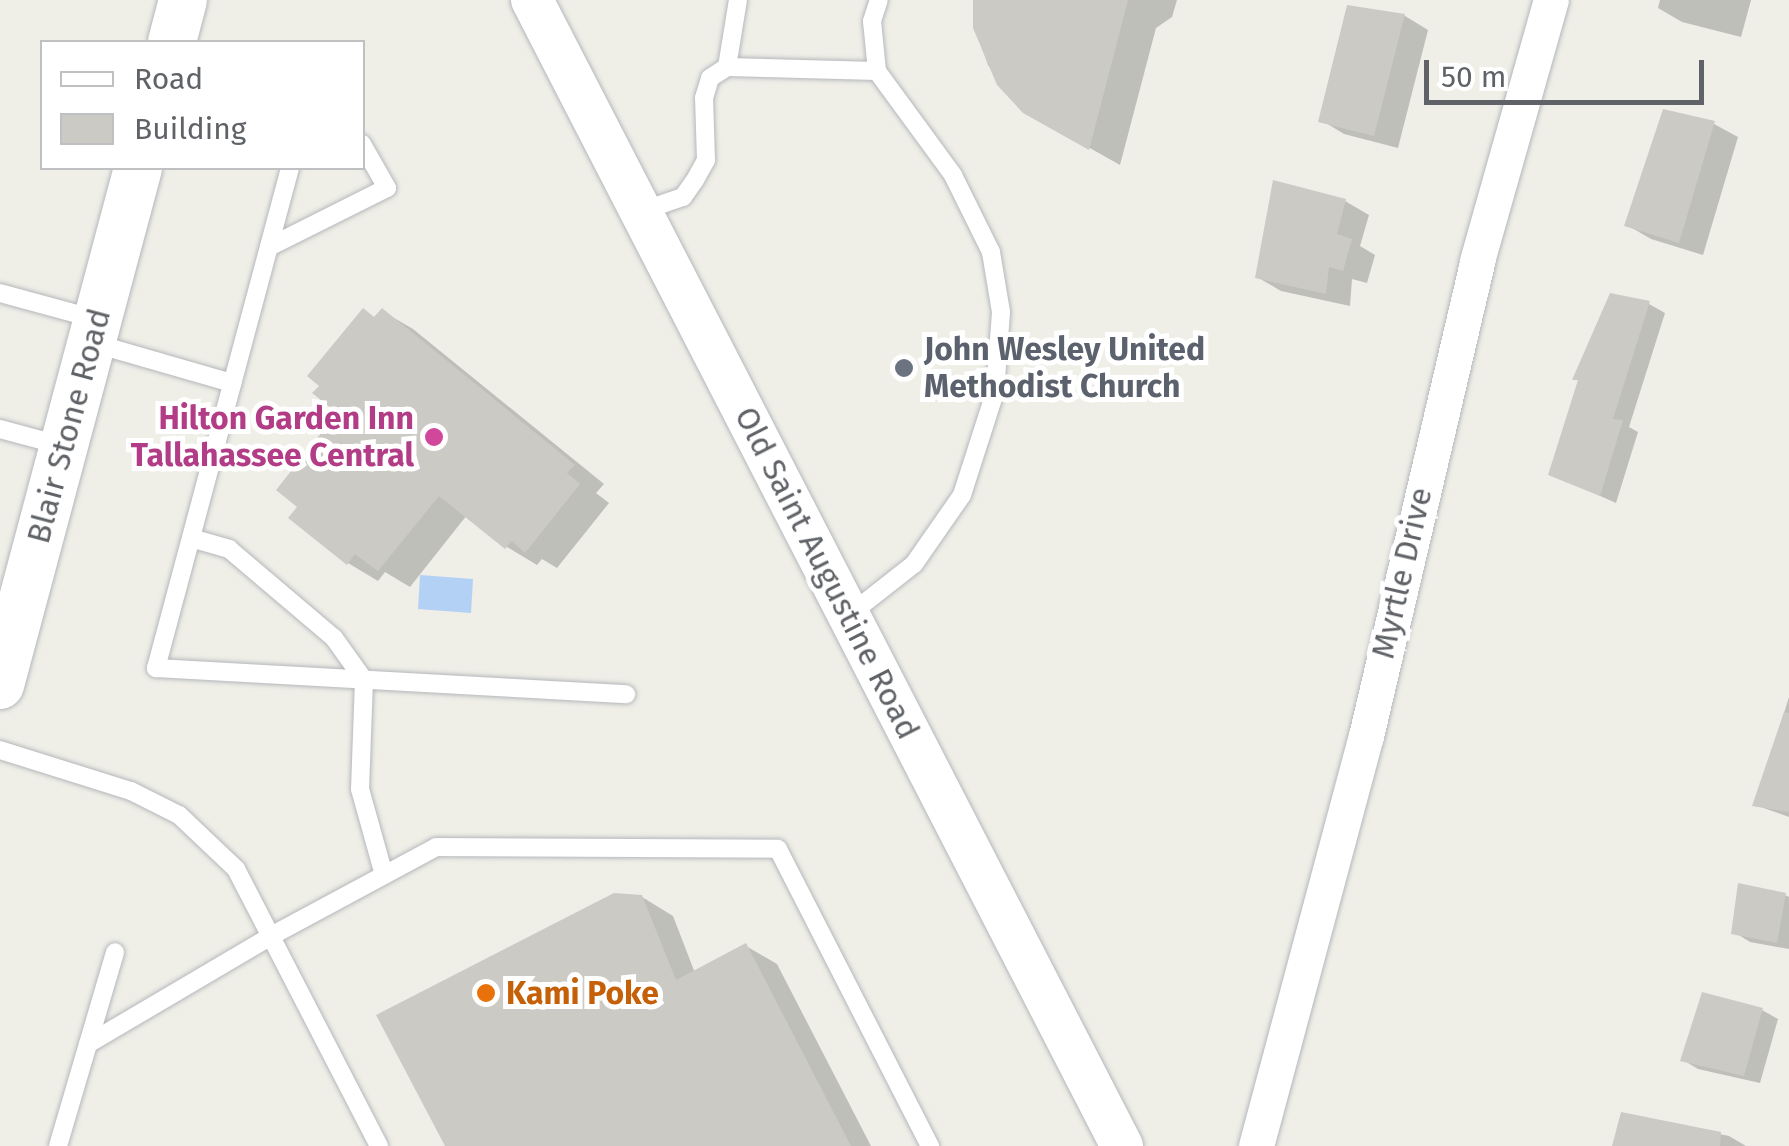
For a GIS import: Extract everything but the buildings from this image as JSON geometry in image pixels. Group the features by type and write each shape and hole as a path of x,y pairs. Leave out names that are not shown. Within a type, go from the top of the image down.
{"main road":[{"path":"173,40 183,0"},
{"name":"Blair Stone Road","path":"0,685 137,170"}],"street":[{"name":"Old Saint Augustine Road","path":"532,0 1122,1146"},
{"name":"Myrtle Drive","path":"1256,1146 1366,736 1477,261 1551,0"}],"lane":[{"path":"727,68 738,0"},
{"path":"849,615 914,564 962,495 995,392 1001,312 990,252 953,176 876,71 872,22 879,0"},
{"path":"641,211 682,197 706,160 704,98 710,78 727,68 876,71"},
{"path":"269,247 387,188 365,149"},
{"path":"289,170 156,668 626,694"},
{"path":"0,294 232,383"},
{"path":"0,430 64,446"},
{"path":"191,538 228,549 334,638 364,680 360,789 384,875"},
{"path":"0,750 131,791 179,815 236,869 380,1146"},
{"path":"88,1044 271,936 436,847 778,848 930,1146"},
{"path":"58,1146 115,952"}],"water":[{"path":"420,575 473,579 471,613 418,609"}],"place":[{"name":"John Wesley United Methodist Church","path":"904,368"},
{"name":"Hilton Garden Inn Tallahassee Central","path":"434,437"},
{"name":"Kami Poke","path":"486,993"}]}
